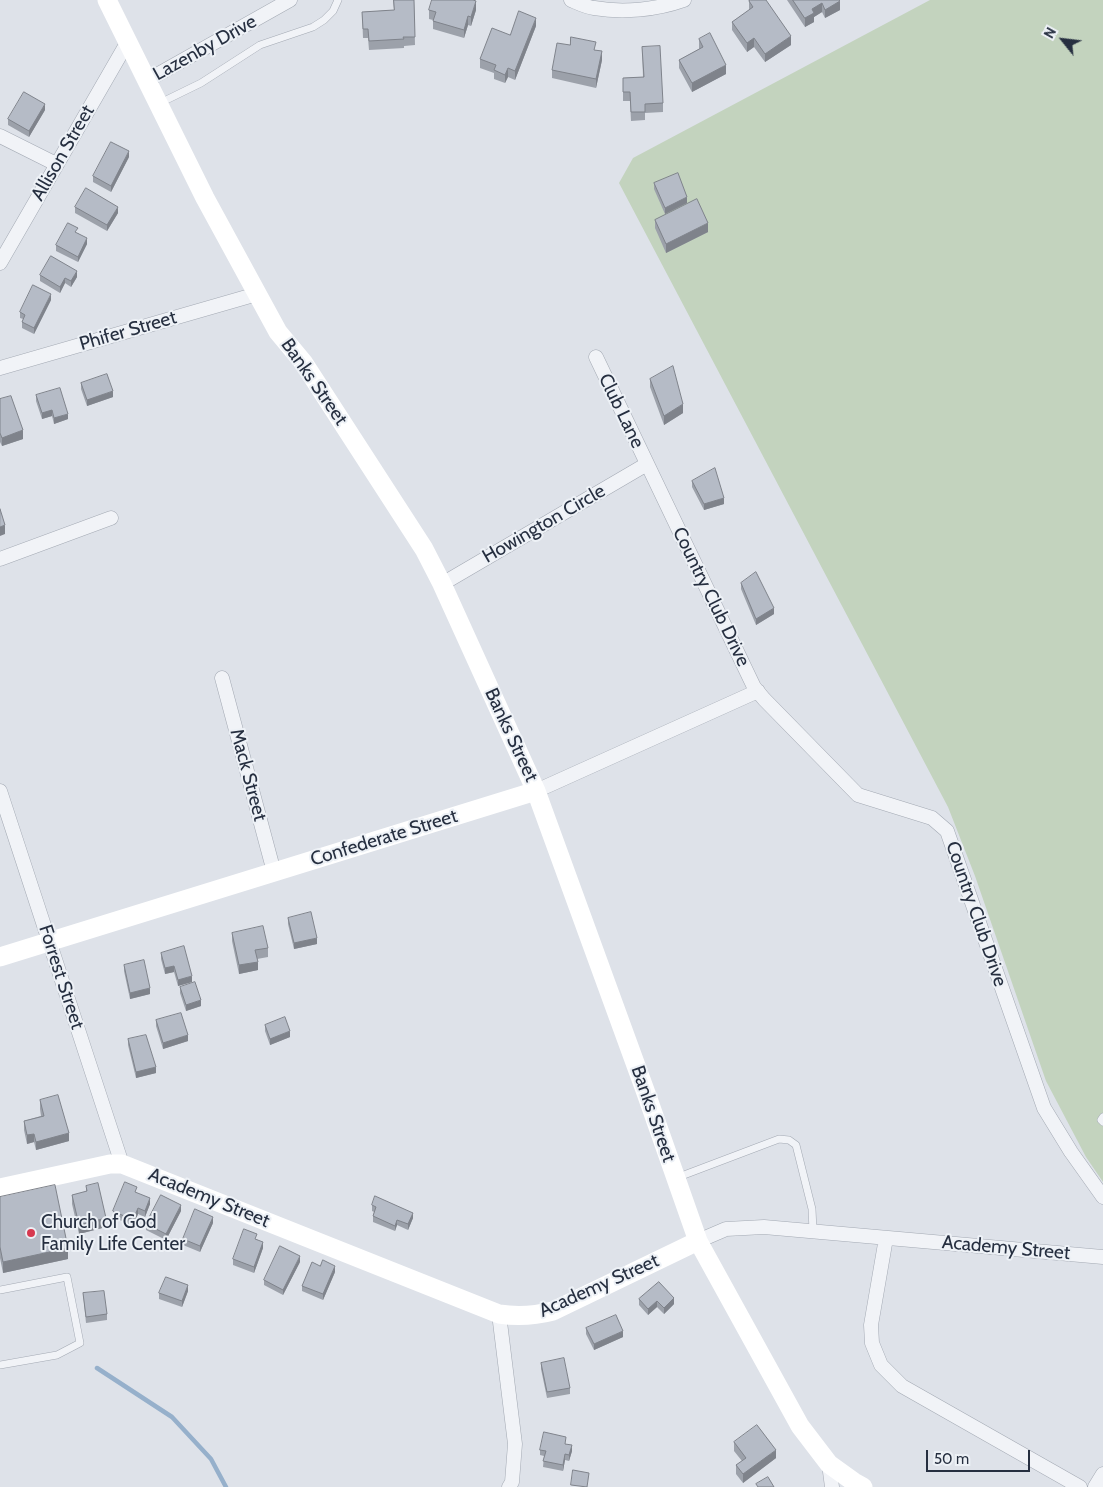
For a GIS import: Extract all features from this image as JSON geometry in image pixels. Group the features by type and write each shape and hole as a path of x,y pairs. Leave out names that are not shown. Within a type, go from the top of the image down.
{"street":[{"name":"Banks Street","path":"107,0 205,198 278,332 303,362 424,549 442,584 536,791 698,1241 800,1426 829,1464 863,1487"},
{"name":"Lazenby Drive","path":"146,81 290,0"},
{"path":"571,0 593,8 633,10 668,5 684,0"},
{"name":"Allison Street","path":"0,263 127,43"},
{"path":"0,136 56,164"},
{"name":"Phifer Street","path":"0,368 257,294"},
{"name":"Club Lane","path":"596,357 647,464"},
{"name":"Howington Circle","path":"442,584 647,464"},
{"name":"Country Club Drive","path":"647,464 758,691 858,795 932,818 947,831 1044,1108 1071,1152 1103,1196"},
{"path":"0,559 111,518"},
{"name":"Mack Street","path":"222,678 274,872"},
{"name":"Confederate Street","path":"0,957 536,791 758,691"},
{"name":"Forrest Street","path":"0,791 122,1164"},
{"name":"Academy Street","path":"0,1188 110,1164 122,1164 499,1314 517,1317 553,1311 726,1229 764,1227 1103,1257"},
{"path":"886,1238 871,1325 872,1343 881,1365 902,1386 1080,1487"},
{"path":"499,1314 515,1444 512,1482 509,1487"},
{"path":"829,1464 832,1487"},
{"path":"1095,1487 1103,1474"}],"lane":[{"path":"158,104 201,83 260,46 313,27 333,11 338,0"},
{"path":"1103,1117 1103,1122"},
{"path":"676,1178 779,1139 789,1140 796,1145 812,1209 813,1231"},
{"path":"0,1290 67,1277 80,1343 57,1355 0,1365"}],"green space":[{"path":"930,0 1103,0 1103,1182 1086,1157 1046,1081 975,876 948,807 619,183 633,158"}],"building":[{"path":"394,0 414,0 415,37 369,41 368,29 363,29 362,12 394,10"},
{"path":"432,0 476,1 471,17 468,16 464,30 433,21 436,12 429,10"},
{"path":"766,0 791,36 765,54 754,38 747,43 732,22 753,7 749,1"},
{"path":"793,0 840,1 825,10 822,3 812,9 814,13 805,18"},
{"path":"519,11 536,18 515,71 508,68 505,75 494,70 496,65 480,59 492,28 510,35"},
{"path":"710,33 726,65 692,83 679,60 703,47 699,39"},
{"path":"571,37 596,42 594,50 602,51 596,79 552,70 557,43 570,45"},
{"path":"660,46 663,103 645,104 645,112 631,112 630,92 623,92 623,78 644,77 642,47"},
{"path":"24,92 45,104 29,131 8,119"},
{"path":"111,142 129,151 111,186 93,176"},
{"path":"678,173 687,197 665,208 654,183"},
{"path":"86,188 118,207 107,225 75,207"},
{"path":"697,199 708,223 666,244 655,220"},
{"path":"68,223 78,228 75,232 87,238 78,257 56,245"},
{"path":"51,256 77,271 71,281 65,278 60,287 40,275"},
{"path":"33,285 51,294 34,328 22,322 25,315 20,312"},
{"path":"673,366 683,404 664,416 650,379"},
{"path":"107,374 113,391 87,400 81,383"},
{"path":"60,388 68,414 54,418 52,410 42,413 36,395"},
{"path":"11,396 23,430 2,438 0,433 0,399"},
{"path":"715,468 724,498 704,504 692,481"},
{"path":"0,509 5,525 0,527"},
{"path":"756,572 774,608 756,619 741,583"},
{"path":"311,912 317,938 294,943 288,918"},
{"path":"263,926 268,948 255,950 258,962 239,965 232,933"},
{"path":"184,946 192,976 178,980 174,966 165,968 161,953"},
{"path":"144,960 150,988 130,993 124,965"},
{"path":"195,982 201,1000 186,1005 180,987"},
{"path":"181,1013 188,1035 163,1043 156,1020"},
{"path":"285,1017 290,1031 270,1039 265,1025"},
{"path":"146,1035 156,1067 136,1072 128,1039"},
{"path":"58,1095 69,1133 36,1142 34,1134 27,1135 24,1121 44,1116 40,1100"},
{"path":"125,1182 137,1187 135,1192 150,1198 145,1211 138,1208 133,1220 113,1211"},
{"path":"98,1183 106,1218 79,1225 72,1195 87,1191 86,1186"},
{"name":"Church of God Family Life Center","path":"55,1185 68,1248 3,1262 0,1247 0,1197"},
{"path":"161,1195 181,1205 166,1234 146,1224"},
{"path":"375,1196 413,1213 408,1224 397,1220 395,1226 373,1216 376,1207 372,1205"},
{"path":"195,1209 213,1217 200,1246 183,1239"},
{"path":"244,1229 257,1234 255,1239 263,1242 254,1267 233,1259"},
{"path":"280,1246 300,1256 283,1290 264,1280"},
{"path":"323,1260 335,1266 323,1294 302,1286 312,1262 320,1266"},
{"path":"166,1277 188,1285 182,1301 159,1293"},
{"path":"659,1282 674,1298 664,1308 657,1301 648,1309 639,1299"},
{"path":"104,1291 107,1314 86,1317 83,1293"},
{"path":"616,1315 623,1331 594,1344 586,1328"},
{"path":"564,1358 570,1388 547,1392 541,1363"},
{"path":"757,1425 776,1450 743,1474 736,1465 746,1458 734,1442"},
{"path":"544,1432 566,1437 565,1444 572,1445 569,1455 565,1454 563,1465 543,1461 546,1451 540,1450"},
{"path":"573,1470 589,1473 587,1487 571,1485"},
{"path":"768,1477 774,1487 758,1487 756,1484"}],"waterway":[{"path":"97,1368 172,1417 211,1459 226,1487"}],"place":[{"name":"Church of God Family Life Center","path":"31,1233"}]}
